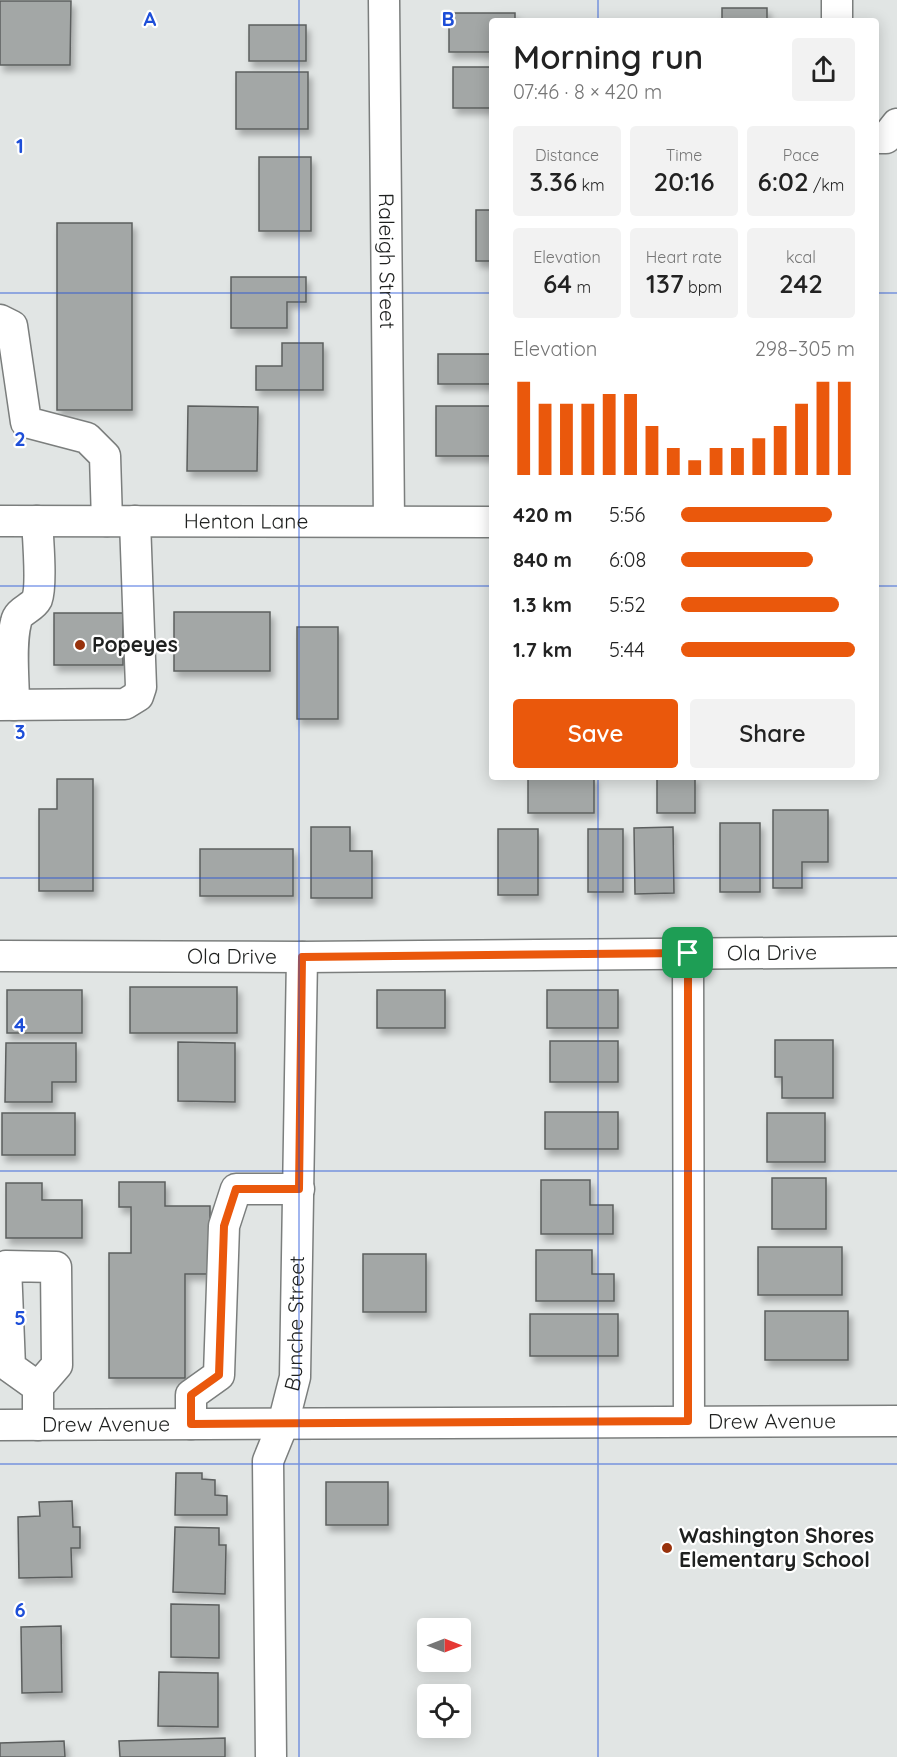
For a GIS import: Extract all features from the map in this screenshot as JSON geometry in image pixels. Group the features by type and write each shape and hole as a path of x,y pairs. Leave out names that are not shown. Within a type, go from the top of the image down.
{"street":[{"name":"Raleigh Street","path":"384,0 389,521"},
{"path":"837,0 837,18"},
{"path":"879,138 886,138 897,124"},
{"path":"0,320 12,326 26,422 87,438 105,456 121,521 141,687 138,696 125,704 7,705 15,623 17,617 37,599 39,586 37,521"},
{"name":"Henton Lane","path":"0,521 489,522"},
{"name":"Ola Drive","path":"0,956 302,957 897,952"},
{"path":"688,953 688,1421"},
{"name":"Bunche Street","path":"271,1757 268,1461 296,1377 302,957"},
{"path":"191,1424 191,1395 219,1375 224,1226 236,1189 299,1189"},
{"path":"38,1387 38,1425"},
{"name":"Drew Avenue","path":"0,1425 897,1421"}],"building":[{"path":"0,1 71,1 70,65 0,65"},
{"path":"722,8 767,8 767,18 722,18"},
{"path":"449,13 515,13 515,18 489,18 489,52 449,52"},
{"path":"249,25 306,25 306,61 249,61"},
{"path":"453,67 489,67 489,108 453,108"},
{"path":"236,72 308,72 308,129 236,129"},
{"path":"259,157 311,157 311,231 259,231"},
{"path":"476,210 489,210 489,261 476,261"},
{"path":"57,223 132,223 132,410 57,410"},
{"path":"231,277 306,277 306,302 287,302 287,328 231,328"},
{"path":"282,343 323,343 323,390 256,390 256,366 282,366"},
{"path":"438,354 489,354 489,384 438,384"},
{"path":"188,406 258,407 257,471 187,471"},
{"path":"436,406 489,406 489,456 436,456"},
{"path":"174,612 270,612 270,671 174,671"},
{"path":"54,613 123,613 123,665 54,665"},
{"path":"297,627 338,627 338,719 297,719"},
{"path":"57,779 93,779 93,891 39,891 39,809 57,809"},
{"path":"528,780 594,780 594,813 528,813"},
{"path":"657,780 695,780 695,813 657,813"},
{"path":"773,810 828,810 828,862 802,862 802,888 773,888"},
{"path":"720,823 760,823 760,892 720,892"},
{"path":"311,827 350,827 350,851 372,851 372,898 311,898"},
{"path":"673,827 674,893 635,894 634,828"},
{"path":"498,829 538,829 538,895 498,895"},
{"path":"588,829 623,829 623,892 588,892"},
{"path":"200,849 293,849 293,896 200,896"},
{"path":"130,987 237,987 237,1033 130,1033"},
{"path":"7,990 82,990 82,1033 7,1033"},
{"path":"377,990 445,990 445,1028 377,1028"},
{"path":"547,990 618,990 618,1028 547,1028"},
{"path":"775,1040 833,1040 833,1098 782,1098 782,1077 775,1077"},
{"path":"550,1041 618,1041 618,1082 550,1082"},
{"path":"178,1042 235,1043 235,1102 178,1101"},
{"path":"6,1043 76,1043 76,1082 52,1082 52,1102 5,1102"},
{"path":"545,1112 618,1112 618,1149 545,1149"},
{"path":"2,1113 75,1113 75,1155 2,1155"},
{"path":"767,1113 825,1113 825,1162 767,1162"},
{"path":"772,1178 826,1178 826,1229 772,1229"},
{"path":"541,1180 590,1180 590,1205 613,1205 613,1234 541,1234"},
{"path":"119,1182 165,1182 165,1206 210,1206 210,1274 185,1274 185,1378 109,1378 109,1253 131,1253 131,1207 119,1207"},
{"path":"6,1183 42,1183 42,1200 82,1200 82,1238 6,1238"},
{"path":"758,1247 842,1247 842,1295 758,1295"},
{"path":"536,1250 592,1250 592,1274 614,1274 614,1301 536,1301"},
{"path":"363,1254 426,1254 426,1312 363,1312"},
{"path":"765,1311 848,1311 848,1360 765,1360"},
{"path":"530,1314 618,1314 618,1356 530,1356"},
{"path":"176,1473 202,1473 202,1479 215,1480 215,1495 227,1496 227,1515 175,1515"},
{"path":"326,1482 388,1482 388,1525 326,1525"},
{"path":"72,1501 73,1527 80,1527 80,1548 71,1548 72,1577 19,1578 18,1517 40,1516 39,1502"},
{"path":"175,1527 219,1528 219,1545 226,1545 225,1594 173,1592"},
{"path":"171,1604 219,1605 219,1658 171,1657"},
{"path":"61,1626 62,1692 22,1693 21,1627"},
{"path":"159,1672 218,1673 218,1727 158,1726"},
{"path":"225,1738 225,1757 120,1757 119,1741"},
{"path":"64,1741 65,1757 0,1757 0,1743"}],"place":[{"name":"Popeyes","path":"80,645"},
{"name":"Washington Shores Elementary School","path":"667,1548"}],"route":[{"path":"688,953 688,1421 191,1424 191,1395 219,1375 224,1226 236,1189 299,1189 302,957 688,953"}]}
